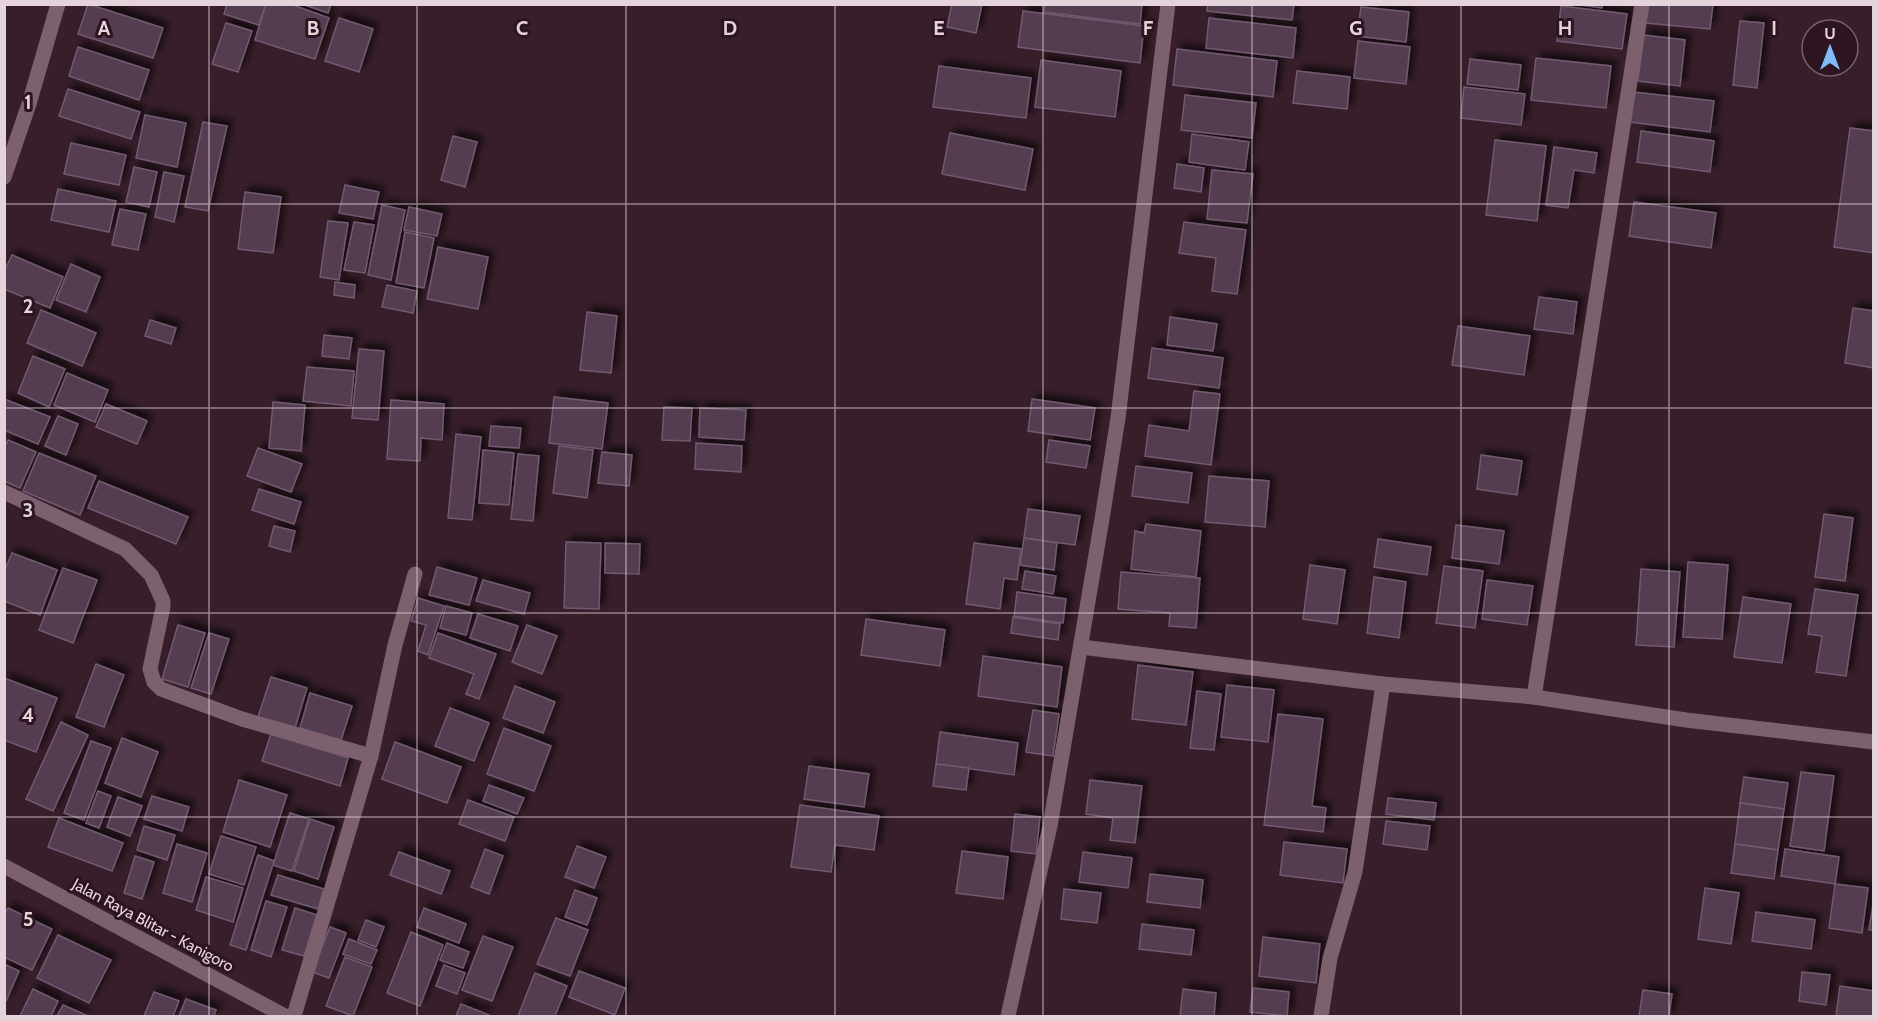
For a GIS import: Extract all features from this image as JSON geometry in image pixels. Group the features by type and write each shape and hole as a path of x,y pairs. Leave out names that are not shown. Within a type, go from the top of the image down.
{"street":[{"path":"4,177 29,104 58,4"},
{"path":"1008,1017 1050,826 1118,418 1168,4"},
{"path":"1534,697 1642,4"},
{"path":"4,492 125,549 151,575 163,601 150,669 154,682 161,689 242,719 371,756"},
{"path":"294,1017 371,756 395,645 415,574"},
{"path":"1081,647 1383,684 1534,697 1686,720 1874,742"},
{"path":"1321,1017 1330,957 1356,872 1383,684"},
{"name":"Jalan Raya Blitar - Kanigoro","path":"4,866 285,1017"}],"building":[{"path":"88,4 163,28 153,58 78,34"},
{"path":"227,4 266,4 259,25 224,14"},
{"path":"266,4 290,4 329,18 315,59 255,40"},
{"path":"302,4 331,4 328,13"},
{"path":"952,4 982,4 976,33 947,27"},
{"path":"1045,4 1142,4 1140,24 1044,12"},
{"path":"1208,4 1294,4 1292,20 1207,11"},
{"path":"1574,4 1602,4 1602,8"},
{"path":"1648,4 1713,4 1710,29 1646,23"},
{"path":"1561,6 1627,14 1622,49 1557,41"},
{"path":"1361,7 1409,12 1406,42 1357,36"},
{"path":"1023,11 1144,26 1140,63 1018,47"},
{"path":"339,18 373,29 359,72 325,61"},
{"path":"1209,18 1296,28 1293,58 1206,48"},
{"path":"1740,21 1764,23 1757,88 1733,85"},
{"path":"226,23 252,31 238,72 212,64"},
{"path":"1644,35 1685,40 1680,86 1638,81"},
{"path":"1358,41 1410,47 1406,84 1354,78"},
{"path":"78,47 149,70 139,100 69,76"},
{"path":"1177,49 1277,61 1273,97 1173,85"},
{"path":"1536,58 1611,66 1606,108 1531,100"},
{"path":"1470,59 1521,65 1518,90 1467,84"},
{"path":"1041,60 1121,71 1115,117 1035,107"},
{"path":"939,66 1031,78 1026,118 933,107"},
{"path":"1297,71 1350,77 1347,109 1293,103"},
{"path":"1464,87 1525,94 1521,125 1461,118"},
{"path":"68,89 140,112 131,139 59,116"},
{"path":"1633,92 1714,101 1710,132 1630,122"},
{"path":"1185,95 1256,103 1252,138 1181,130"},
{"path":"145,115 186,123 177,167 136,158"},
{"path":"203,122 227,126 208,211 185,207"},
{"path":"1850,128 1874,131 1874,253 1834,247"},
{"path":"1641,131 1714,141 1710,172 1637,162"},
{"path":"950,133 1033,149 1025,190 942,174"},
{"path":"1192,134 1249,142 1245,170 1189,162"},
{"path":"453,136 477,142 465,187 441,180"},
{"path":"1495,140 1546,146 1537,221 1486,215"},
{"path":"71,143 126,155 119,185 64,174"},
{"path":"1554,147 1597,153 1594,173 1574,170 1568,208 1546,205"},
{"path":"1177,164 1204,168 1201,192 1174,188"},
{"path":"134,167 157,172 149,207 126,202"},
{"path":"1212,170 1253,174 1247,223 1207,219"},
{"path":"164,172 184,176 174,222 155,217"},
{"path":"345,185 379,192 373,219 339,213"},
{"path":"58,189 116,201 109,232 51,220"},
{"path":"245,192 281,197 273,253 238,249"},
{"path":"1634,202 1716,213 1711,248 1629,236"},
{"path":"382,205 405,210 391,280 368,275"},
{"path":"409,207 442,214 437,236 404,230"},
{"path":"120,209 146,214 138,250 112,245"},
{"path":"328,221 348,223 339,280 320,277"},
{"path":"354,222 374,225 365,273 344,270"},
{"path":"1184,222 1246,230 1237,294 1212,291 1216,258 1179,253"},
{"path":"405,232 434,238 424,288 396,283"},
{"path":"438,247 488,257 478,309 427,299"},
{"path":"12,255 63,277 50,308 4,289 4,272"},
{"path":"71,264 100,277 86,312 56,300"},
{"path":"335,282 355,285 354,298 334,295"},
{"path":"387,285 417,291 413,313 382,307"},
{"path":"1539,297 1577,302 1573,334 1534,329"},
{"path":"1853,308 1874,311 1874,368 1845,363"},
{"path":"41,310 96,333 82,366 27,343"},
{"path":"587,312 617,316 611,373 580,370"},
{"path":"1170,317 1217,324 1213,351 1167,345"},
{"path":"150,320 176,328 171,344 145,336"},
{"path":"1458,326 1530,336 1524,375 1452,365"},
{"path":"324,335 352,338 349,359 322,356"},
{"path":"1152,348 1223,358 1219,388 1148,378"},
{"path":"359,349 384,351 378,420 352,418"},
{"path":"33,356 65,369 49,407 18,393"},
{"path":"307,367 354,371 351,406 303,401"},
{"path":"67,373 108,390 95,422 54,405"},
{"path":"1194,391 1220,394 1211,465 1145,456 1149,425 1189,431"},
{"path":"554,397 608,403 602,449 549,443"},
{"path":"4,399 50,417 38,444 4,430"},
{"path":"1032,399 1095,408 1090,440 1028,431"},
{"path":"391,400 444,404 442,440 421,438 420,461 387,459"},
{"path":"273,402 305,405 301,451 269,448"},
{"path":"106,404 147,421 137,444 96,427"},
{"path":"664,407 692,408 690,441 662,440"},
{"path":"700,408 746,410 744,440 699,437"},
{"path":"58,416 78,424 66,455 45,446"},
{"path":"491,426 521,428 519,448 489,446"},
{"path":"456,434 481,437 472,520 448,518"},
{"path":"8,440 36,452 20,488 4,481 4,449"},
{"path":"1049,440 1090,446 1086,468 1046,462"},
{"path":"696,443 742,446 741,472 695,469"},
{"path":"559,446 593,450 587,498 553,493"},
{"path":"258,448 302,464 291,492 247,476"},
{"path":"483,450 514,453 509,505 479,503"},
{"path":"602,452 632,455 629,486 598,483"},
{"path":"39,453 96,476 80,515 23,491"},
{"path":"518,454 539,456 533,521 511,519"},
{"path":"1481,455 1522,461 1517,495 1477,489"},
{"path":"1136,466 1192,473 1188,503 1132,496"},
{"path":"1209,476 1269,481 1265,527 1205,522"},
{"path":"99,481 188,517 176,544 88,508"},
{"path":"259,489 301,502 294,524 252,510"},
{"path":"1028,509 1080,516 1075,545 1024,538"},
{"path":"1824,514 1853,518 1845,581 1815,577"},
{"path":"1146,524 1201,531 1196,577 1131,569 1135,531 1144,533"},
{"path":"1456,525 1504,531 1499,564 1452,558"},
{"path":"274,526 295,531 290,552 269,546"},
{"path":"1024,538 1057,543 1054,570 1020,565"},
{"path":"1378,539 1431,547 1427,575 1374,567"},
{"path":"566,542 601,543 599,609 564,608"},
{"path":"605,543 640,544 639,574 605,573"},
{"path":"974,543 1021,549 1017,580 1004,578 1000,609 966,604"},
{"path":"12,553 57,570 40,615 4,601 4,572"},
{"path":"1688,562 1728,565 1722,639 1683,637"},
{"path":"1310,565 1345,570 1337,624 1303,619"},
{"path":"1444,566 1483,571 1475,628 1436,623"},
{"path":"437,567 477,578 469,605 429,595"},
{"path":"63,568 97,580 73,643 39,630"},
{"path":"1641,569 1680,572 1674,647 1636,645"},
{"path":"1025,571 1056,576 1053,594 1022,589"},
{"path":"1121,572 1200,578 1196,628 1169,626 1170,613 1118,609"},
{"path":"1374,577 1406,582 1399,638 1367,633"},
{"path":"483,580 530,593 524,614 476,601"},
{"path":"1487,580 1533,586 1527,625 1482,619"},
{"path":"1815,589 1858,595 1846,676 1816,672 1822,636 1808,634"},
{"path":"1017,592 1066,599 1063,623 1014,616"},
{"path":"1743,597 1791,604 1782,663 1734,657"},
{"path":"418,598 444,606 428,655 418,651 426,625 411,621"},
{"path":"446,606 472,613 466,635 440,628"},
{"path":"478,614 518,626 510,651 470,638"},
{"path":"1013,617 1060,624 1058,640 1011,633"},
{"path":"866,619 945,630 940,666 861,655"},
{"path":"178,625 205,633 188,687 162,679"},
{"path":"527,625 557,636 542,674 512,662"},
{"path":"209,633 229,639 211,694 191,688"},
{"path":"438,633 496,654 479,699 466,694 474,674 429,658"},
{"path":"983,656 1062,667 1057,707 978,696"},
{"path":"96,664 124,675 104,727 76,717"},
{"path":"1138,665 1193,672 1186,725 1132,719"},
{"path":"271,677 307,688 295,728 258,717"},
{"path":"4,678 57,698 36,752 4,740"},
{"path":"1227,685 1274,690 1268,742 1221,737"},
{"path":"515,686 555,702 543,733 503,718"},
{"path":"1197,691 1221,694 1214,750 1190,748"},
{"path":"310,693 352,706 341,740 300,728"},
{"path":"450,708 489,723 474,761 435,746"},
{"path":"1033,710 1059,714 1053,756 1026,752"},
{"path":"1278,714 1323,719 1312,806 1326,808 1323,832 1264,825"},
{"path":"61,722 88,735 53,811 26,799"},
{"path":"504,728 551,746 534,791 487,774"},
{"path":"940,732 1018,743 1014,775 936,764"},
{"path":"271,734 348,758 340,786 262,761"},
{"path":"122,738 158,752 141,797 105,783"},
{"path":"91,741 111,748 84,820 64,813"},
{"path":"395,742 461,767 447,803 382,779"},
{"path":"936,764 969,768 966,790 933,786"},
{"path":"809,766 869,774 864,807 804,799"},
{"path":"1801,772 1834,776 1824,851 1790,846"},
{"path":"1744,777 1788,783 1784,809 1740,803"},
{"path":"239,780 287,795 270,847 223,832"},
{"path":"1090,780 1142,786 1135,843 1110,840 1113,818 1086,814"},
{"path":"489,785 524,798 517,814 483,801"},
{"path":"98,791 111,796 99,828 86,823"},
{"path":"152,796 189,807 182,831 144,819"},
{"path":"118,797 142,806 130,836 107,827"},
{"path":"1388,798 1436,803 1434,820 1386,814"},
{"path":"468,800 514,817 505,841 459,824"},
{"path":"1740,803 1784,809 1778,850 1735,844"},
{"path":"800,805 879,816 874,850 835,845 831,872 791,867"},
{"path":"290,813 309,819 292,871 273,865"},
{"path":"1015,814 1040,817 1036,854 1011,851"},
{"path":"59,818 123,843 112,871 48,847"},
{"path":"310,819 334,827 318,879 294,871"},
{"path":"1386,821 1430,826 1427,850 1383,844"},
{"path":"144,826 175,835 167,860 137,850"},
{"path":"221,836 256,847 244,885 209,874"},
{"path":"1284,842 1347,849 1343,883 1280,875"},
{"path":"177,844 207,853 192,902 163,893"},
{"path":"1735,844 1778,850 1774,879 1731,873"},
{"path":"577,846 606,857 594,888 565,877"},
{"path":"485,849 503,856 489,894 471,887"},
{"path":"1785,849 1839,857 1835,884 1781,876"},
{"path":"962,851 1008,857 1003,899 956,893"},
{"path":"399,852 450,871 441,894 390,875"},
{"path":"1083,852 1132,858 1128,888 1079,882"},
{"path":"258,855 274,861 246,950 230,945"},
{"path":"135,856 154,862 142,899 124,893"},
{"path":"1150,874 1203,880 1200,908 1147,902"},
{"path":"278,875 324,889 318,909 271,895"},
{"path":"206,877 243,888 233,922 196,910"},
{"path":"1835,884 1868,888 1862,933 1829,928"},
{"path":"1705,888 1739,893 1731,944 1698,939"},
{"path":"1064,889 1101,893 1097,923 1061,919"},
{"path":"575,890 597,898 587,925 565,917"},
{"path":"1874,899 1874,930 1869,930"},
{"path":"266,901 287,907 271,957 251,950"},
{"path":"8,908 52,929 32,970 4,957 4,915"},
{"path":"295,908 317,915 304,956 282,950"},
{"path":"424,908 466,924 459,943 417,927"},
{"path":"1756,912 1815,920 1811,949 1752,941"},
{"path":"556,918 588,930 570,976 537,964"},
{"path":"366,920 384,927 376,947 358,940"},
{"path":"1142,924 1194,930 1191,955 1139,949"},
{"path":"330,927 346,933 329,978 312,972"},
{"path":"411,932 443,945 420,1006 387,993"},
{"path":"58,935 111,960 89,1003 37,978"},
{"path":"483,936 513,947 492,1001 462,990"},
{"path":"1263,937 1320,944 1316,983 1259,976"},
{"path":"349,939 377,950 371,964 343,954"},
{"path":"447,943 469,952 463,968 440,960"},
{"path":"345,957 372,967 353,1016 326,1006"},
{"path":"4,964 19,971 6,1001 4,1000"},
{"path":"444,965 465,973 457,994 436,986"},
{"path":"579,971 625,988 615,1015 569,997"},
{"path":"1802,972 1830,975 1826,1005 1799,1001"},
{"path":"535,973 567,986 555,1016 518,1016"},
{"path":"1840,986 1874,991 1874,1016 1836,1016"},
{"path":"1253,988 1289,992 1287,1016 1250,1012"},
{"path":"33,989 58,1001 51,1016 20,1016"},
{"path":"1183,989 1216,993 1214,1016 1180,1016"},
{"path":"1643,990 1672,994 1669,1016 1639,1016"},
{"path":"154,992 179,1001 173,1016 144,1016"},
{"path":"186,999 216,1010 214,1016 179,1016"},
{"path":"461,1004 489,1015 489,1016 456,1016"},
{"path":"63,1005 88,1016 57,1016"}]}
